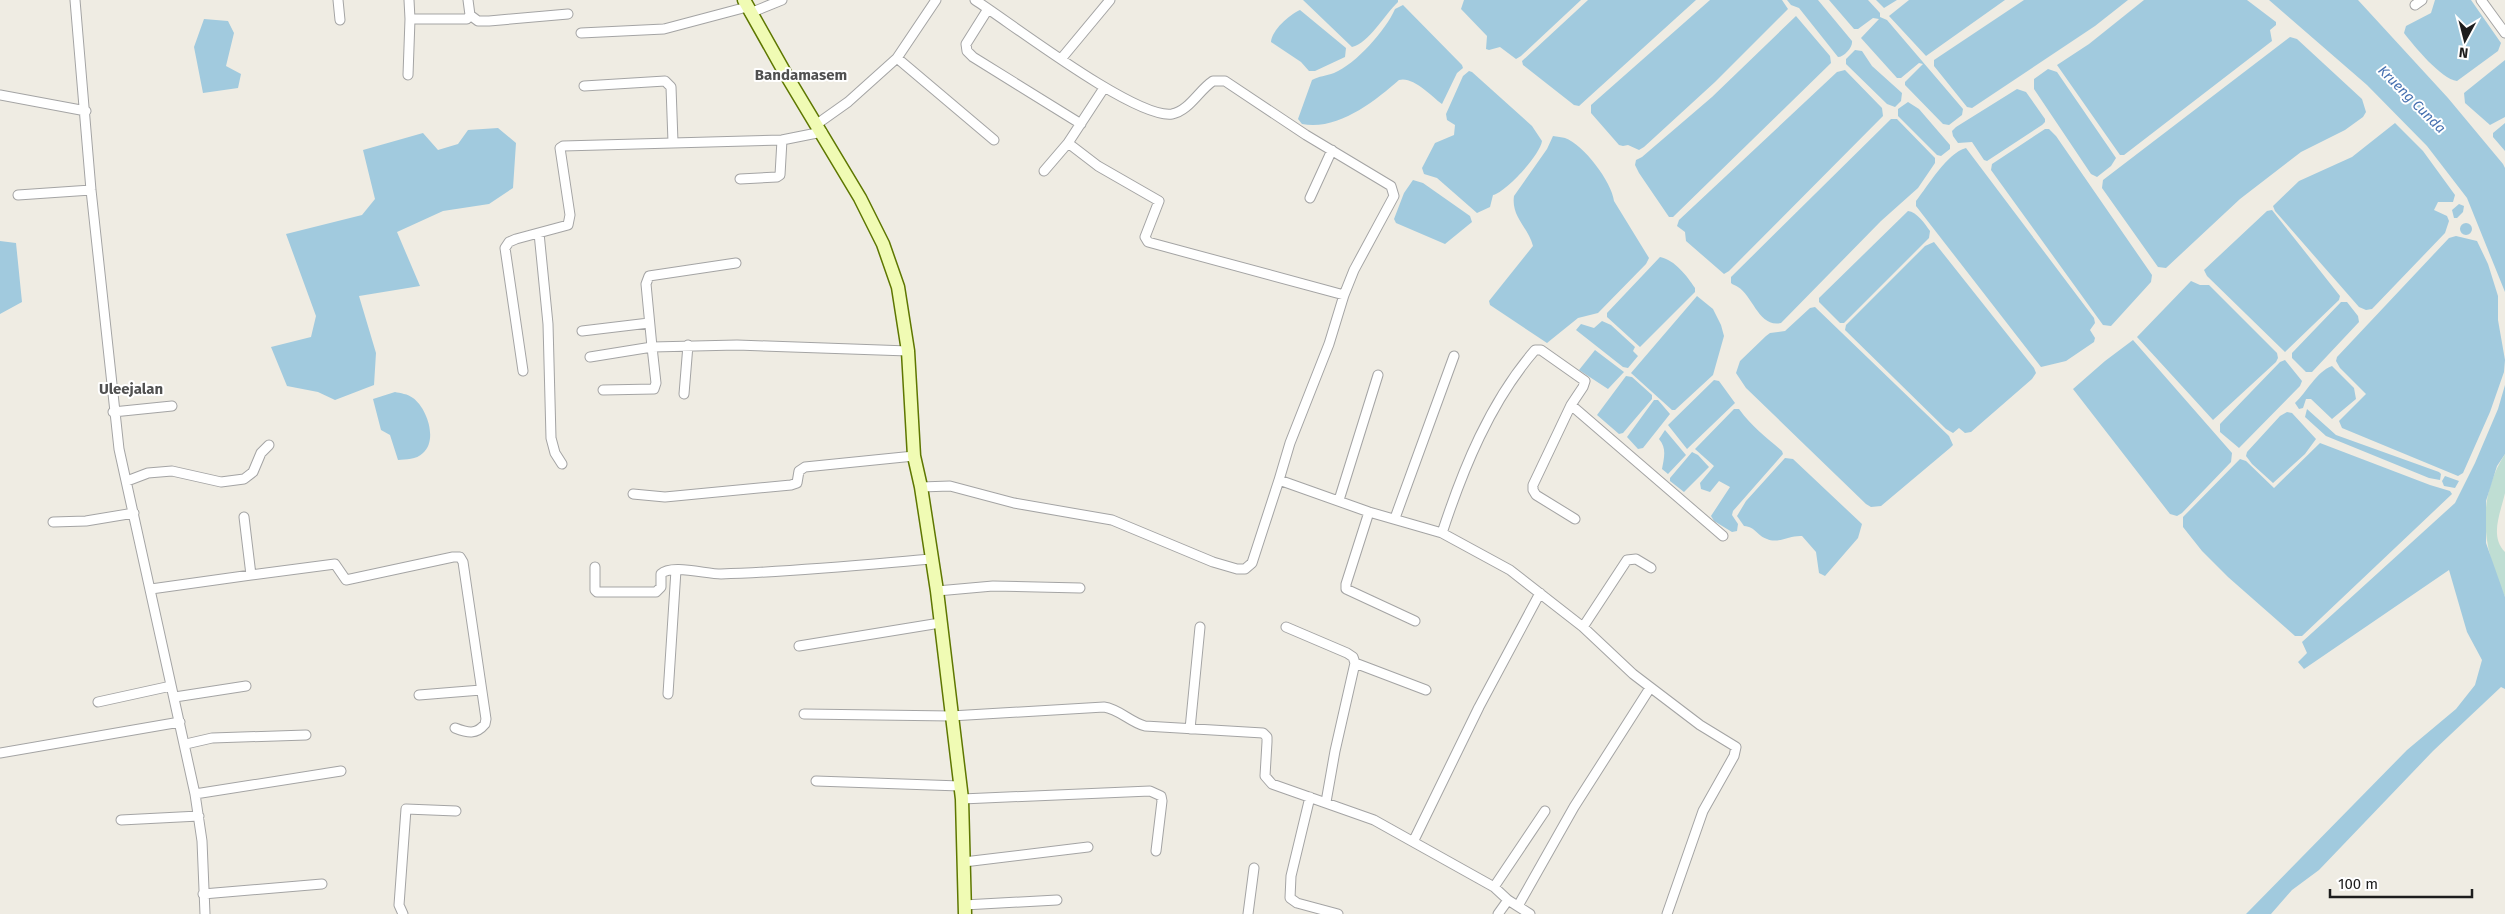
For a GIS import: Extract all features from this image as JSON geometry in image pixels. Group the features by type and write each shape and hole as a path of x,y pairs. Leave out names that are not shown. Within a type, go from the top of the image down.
{"street":[{"path":"76,0 91,190 113,412 171,686 186,744 202,841 205,914"},
{"path":"338,0 340,20"},
{"path":"408,75 409,0"},
{"path":"468,0 470,15"},
{"path":"581,33 664,29 747,7 782,0"},
{"path":"523,371 505,248 509,242 516,239 566,227 570,222 558,150 562,147 673,142 782,140 819,128 897,58 936,0"},
{"path":"921,487 950,486 1014,504 1112,520 1213,562 1237,570 1245,569 1252,563 1290,443 1329,344 1344,294 1394,196 1391,186 1225,82 1212,81 1181,110 1171,114 1153,111 1104,88 974,0"},
{"path":"1061,59 1110,0"},
{"path":"2481,0 2505,33"},
{"path":"747,7 860,198 893,269 902,305 908,351 914,456 921,487 937,591 961,792 965,910 1057,900"},
{"path":"988,9 966,44 967,51 973,57 1081,124"},
{"path":"470,15 478,20 489,21 568,14"},
{"path":"410,19 467,19 470,15"},
{"path":"897,58 994,140"},
{"path":"584,86 668,82 671,87 673,142"},
{"path":"1044,171 1068,143 1104,88"},
{"path":"0,95 86,111"},
{"path":"740,179 777,177 780,175 782,140"},
{"path":"1068,143 1098,166 1160,201 1145,237 1148,242 1344,294"},
{"path":"1310,198 1332,150"},
{"path":"18,195 91,190"},
{"path":"539,233 548,324 551,438 555,453 562,464"},
{"path":"602,390 654,389 656,383 648,323 646,284 649,276 736,263"},
{"path":"582,331 648,323"},
{"path":"590,356 652,346 688,345 908,351"},
{"path":"684,394 688,345"},
{"path":"1442,533 1464,474 1499,399 1512,378 1536,350 1541,350 1585,381 1584,387 1571,405 1535,479 1532,490 1536,495 1575,519"},
{"path":"1395,518 1454,356"},
{"path":"1339,500 1378,375"},
{"path":"1571,405 1722,536"},
{"path":"113,412 172,406"},
{"path":"127,481 148,473 172,471 221,482 244,478 253,472 261,453 269,444"},
{"path":"633,494 665,497 791,485 797,483 799,471 805,467 914,456"},
{"path":"1279,480 1369,512 1442,533 1510,570 1583,627 1650,688 1700,725 1736,747 1734,756 1703,811 1667,914"},
{"path":"1369,512 1346,584 1346,590 1415,621"},
{"path":"53,522 86,522 134,513"},
{"path":"244,517 251,575"},
{"path":"151,589 335,564 346,580 460,557 463,562 485,724 474,732 468,733 456,728"},
{"path":"595,567 595,590 600,592 656,592 660,588 660,574 668,570 717,574 787,572 932,559"},
{"path":"1583,627 1628,560 1636,559 1651,568"},
{"path":"668,694 676,570"},
{"path":"937,591 993,586 1080,588"},
{"path":"1414,840 1479,707 1540,593"},
{"path":"799,646 940,623"},
{"path":"1190,729 1200,627"},
{"path":"1286,627 1347,653 1353,657 1355,663 1335,751 1326,802"},
{"path":"1355,663 1426,690"},
{"path":"98,702 171,686"},
{"path":"174,697 246,686"},
{"path":"1518,906 1574,807 1650,688"},
{"path":"419,695 481,690"},
{"path":"804,714 951,716 1104,707 1118,711 1134,723 1145,726 1263,733 1267,737 1267,780 1272,784 1374,820 1414,840 1494,887 1508,900 1530,914"},
{"path":"0,753 180,722"},
{"path":"186,744 212,738 306,735"},
{"path":"195,794 341,771"},
{"path":"816,781 961,792 1150,791 1161,796 1162,801 1156,852"},
{"path":"1310,797 1289,892 1290,898 1297,903 1324,912 1338,914"},
{"path":"403,914 399,905 406,810 456,811"},
{"path":"1494,887 1545,811"},
{"path":"121,820 199,816"},
{"path":"964,862 1088,847"},
{"path":"1248,914 1254,868"},
{"path":"203,894 322,884"},
{"path":"1498,914 1508,900"}],"shaded area":[{"path":"2505,454 2505,493 2497,531 2500,546 2505,552 2505,597 2497,579 2487,543 2486,507 2495,472"}],"water":[{"path":"1303,0 1398,0 1398,2 1365,40 1352,47"},
{"path":"1464,0 1581,0 1516,59 1500,47 1486,49 1487,36 1461,9"},
{"path":"1588,0 1696,0 1579,106 1574,105 1523,65 1522,61"},
{"path":"1710,0 1782,0 1788,9 1715,82 1644,147 1639,150 1628,145 1619,145 1591,113 1591,105"},
{"path":"1787,0 1818,0 1852,41 1848,51 1838,57 1799,8 1791,5"},
{"path":"1829,0 1868,0 1880,13 1880,17 1887,20 1963,109 1962,115 1949,125 1943,124 1905,85 1905,82 1923,64 1919,63 1901,78 1897,78 1861,38 1879,19 1873,18 1858,29 1854,29"},
{"path":"1876,0 1897,0 1884,8"},
{"path":"1909,0 2005,0 1926,56 1889,16"},
{"path":"2024,0 2128,0 2095,26 1972,108 1967,107 1934,66 1934,60"},
{"path":"2144,0 2247,0 2276,22 2276,25 2270,30 2272,41 2124,155 2120,155 2057,65 2089,44"},
{"name":"Krueng Cunda","path":"2269,0 2358,0 2448,98 2503,164 2505,168 2505,292 2467,198 2427,146 2367,85"},
{"path":"2435,0 2471,0 2501,43 2498,51 2457,81 2436,68 2404,33 2406,26 2431,13"},
{"path":"1403,5 1462,65 1463,68 1457,73 1442,104 1416,84 1410,81 1399,80 1367,105 1341,119 1315,125 1302,124 1298,119 1312,80 1343,69 1352,62 1378,36 1395,9"},
{"path":"1300,10 1346,48 1345,57 1315,71 1309,71 1301,62 1271,42 1274,33 1282,23"},
{"path":"1796,16 1830,56 1831,63 1673,217 1669,217 1639,173 1635,165 1636,160 1642,157 1712,97"},
{"path":"204,19 228,21 234,33 226,66 241,74 238,88 203,93 194,47"},
{"path":"2290,37 2297,39 2362,99 2366,112 2363,117 2345,130 2301,152 2240,199 2166,268 2158,267 2102,188 2103,180"},
{"path":"1855,50 1862,51 1872,66 1902,93 1901,101 1895,107 1887,104 1846,64 1846,59"},
{"path":"2505,60 2505,117 2490,125 2465,103 2464,93"},
{"path":"2048,69 2057,72 2116,158 2111,166 2097,177 2091,174 2034,89 2034,79"},
{"path":"1845,70 1882,108 1883,116 1724,274 1686,241 1685,232 1677,226 1679,220 1837,72"},
{"path":"1469,71 1532,126 1542,141 1535,155 1522,172 1506,187 1493,195 1490,207 1477,213 1437,178 1424,174 1422,168 1435,143 1454,135 1455,125 1447,120 1446,114 1463,76"},
{"path":"2017,89 2026,92 2045,119 2042,125 1987,161 1984,160 1972,142 1958,143 1952,131 1956,127"},
{"path":"1908,102 1919,109 1950,145 1950,149 1941,156 1937,155 1898,116 1898,109"},
{"path":"1891,119 1897,119 1935,158 1935,163 1918,188 1881,221 1781,323 1767,321 1743,291 1731,283 1731,277"},
{"path":"2395,123 2423,151 2455,195 2453,202 2438,202 2434,210 2447,216 2449,221 2445,233 2372,309 2366,310 2359,307 2275,211 2273,206 2299,181 2352,157"},
{"path":"2505,123 2505,151 2493,137 2493,133"},
{"path":"498,128 516,143 513,188 489,204 443,211 397,232 420,286 359,296 376,353 374,385 335,400 318,392 287,386 271,347 311,337 316,316 286,234 362,215 375,199 363,150 423,133 438,150 458,144 468,130"},
{"path":"2045,129 2049,129 2056,136 2152,275 2151,282 2111,326 2103,325 1991,170 1992,164"},
{"path":"1553,136 1565,138 1572,142 1596,165 1608,184 1614,201 1649,258 1646,264 1598,313 1578,318 1547,343 1490,305 1489,301 1533,246 1531,239 1517,216 1514,196 1547,149"},
{"path":"1966,148 2094,318 2095,323 2090,330 2095,338 2094,342 2066,361 2041,367 1916,206 1916,201 1945,163 1959,151"},
{"path":"1413,180 1423,183 1470,216 1472,222 1445,244 1396,223 1394,219 1404,193"},
{"path":"2459,204 2464,206 2463,212 2457,218 2454,218 2452,210"},
{"path":"2272,210 2340,296 2339,300 2285,352 2207,276 2204,270 2267,211"},
{"path":"1908,211 1918,216 1926,225 1930,231 1929,238 1844,323 1840,323 1819,302 1819,298"},
{"path":"2466,223 2472,229 2466,235 2460,229"},
{"path":"2456,236 2477,241 2488,264 2498,296 2498,320 2505,360 2504,372 2490,412 2463,473 2458,476 2342,428 2339,421 2366,394 2340,368 2336,361 2337,357 2449,238"},
{"path":"0,241 16,243 22,302 0,314"},
{"path":"1934,242 2036,373 2032,379 1971,432 1965,433 1959,428 1953,433 1946,429 1845,330 1846,325 1925,246"},
{"path":"1660,257 1671,261 1680,269 1695,288 1695,292 1640,347 1607,317 1607,313"},
{"path":"2191,281 2200,285 2209,285 2277,353 2278,358 2276,362 2213,420 2137,337"},
{"path":"1697,296 1713,309 1724,336 1713,375 1675,410 1672,410 1631,373"},
{"path":"2341,302 2347,302 2358,316 2359,322 2312,372 2306,372 2292,358 2292,353"},
{"path":"1815,307 1949,436 1953,445 1881,506 1871,507 1866,504 1746,388 1736,373 1740,361 1766,336 1770,333 1785,331 1810,308"},
{"path":"1602,321 1611,325 1635,347 1633,351 1638,356 1628,368 1623,367 1576,330 1581,324 1594,328"},
{"path":"2133,340 2232,453 2231,462 2177,516 2170,514 2073,389"},
{"path":"1595,350 1624,372 1608,389 1579,370"},
{"path":"2285,360 2302,381 2300,386 2239,448 2220,432 2220,424 2280,362"},
{"path":"2332,366 2354,388 2356,399 2332,419 2311,399 2306,399 2303,408 2299,409 2295,403 2316,377"},
{"path":"1626,376 1632,377 1652,395 1652,399 1623,433 1619,434 1597,415"},
{"path":"1714,380 1719,381 1735,403 1687,449 1668,425"},
{"path":"2505,385 2505,454 2497,466 2486,501 2486,543 2505,597 2505,689 2501,687 2433,751 2319,870 2292,890 2271,914 2246,914 2407,750 2456,709 2475,685 2482,660 2467,632 2449,570 2304,669 2298,662 2307,653 2302,642 2455,503 2475,463 2498,409"},
{"path":"395,392 413,398 423,409 429,424 430,440 427,447 423,453 414,458 398,460 390,435 381,430 373,399"},
{"path":"1654,400 1658,400 1670,414 1643,448 1638,449 1627,437"},
{"path":"1734,409 1739,409 1754,427 1782,451 1783,454 1733,511 1732,515 1738,524 1737,531 1732,532 1714,521 1711,516 1730,487 1719,481 1710,492 1701,489 1700,483 1714,466 1695,449"},
{"path":"2307,409 2336,435 2439,472 2441,474 2440,480 2429,478 2326,436 2305,417"},
{"path":"2287,412 2292,413 2316,439 2305,454 2273,483 2246,456 2247,452 2280,416"},
{"path":"1665,430 1686,455 1668,474 1662,469 1664,450 1659,439"},
{"path":"2320,443 2450,491 2452,494 2302,636 2295,636 2228,577 2202,551 2183,527 2183,517 2240,459 2246,461 2274,488"},
{"path":"1692,452 1698,455 1709,467 1684,492 1670,481 1670,478"},
{"path":"1785,458 1793,459 1862,524 1858,538 1825,576 1819,573 1816,552 1802,536 1780,540 1767,539 1751,528 1744,526 1737,516 1746,501"},
{"path":"2445,476 2459,481 2455,488 2444,486 2442,481"}],"district":[{"name":"Bandamasem","path":"801,75"},
{"name":"Uleejalan","path":"131,389"}]}
